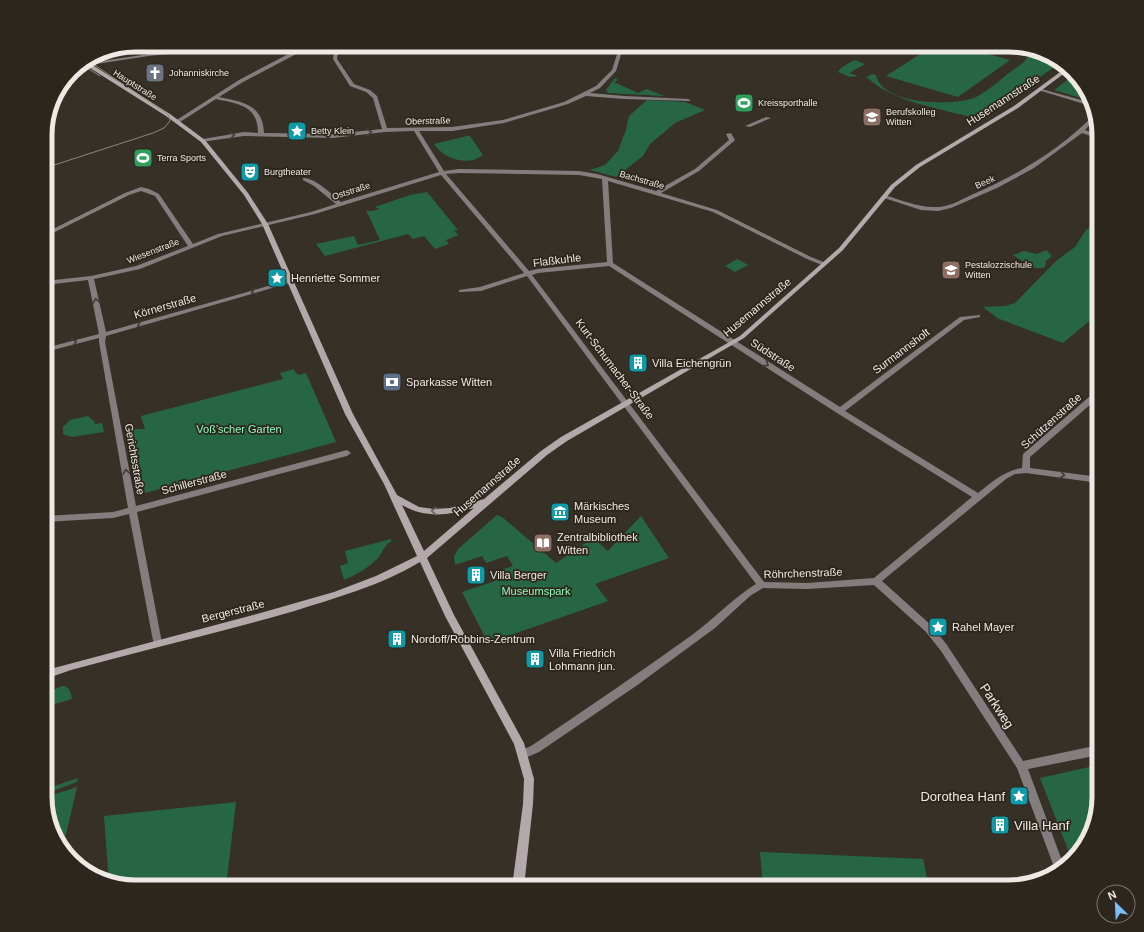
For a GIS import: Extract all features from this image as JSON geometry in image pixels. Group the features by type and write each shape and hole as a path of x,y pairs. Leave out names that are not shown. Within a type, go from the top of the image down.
{"main road":[{"name":"Hauptstraße","path":"90,65 178,121 203,140 246,194 265,224 349,414 395,497 450,616 478,670 509,723 523,754 529,779 528,804 519,880"},
{"name":"Husemannstraße","path":"422,557 544,453 626,403 734,342 824,264 851,238 893,186 918,166 1016,107 1063,72"},
{"path":"395,497 417,509 436,512 452,511 486,502"},
{"name":"Bergerstraße","path":"52,673 157,643 275,613 349,591 388,575 422,557"}],"street":[{"path":"97,62 178,52"},
{"path":"178,121 247,78 296,52"},
{"path":"336,52 335,59 352,86 368,91 375,97 385,130"},
{"name":"Oberstraße","path":"203,140 235,134 333,136 385,130 466,127 504,121 556,107 586,94 600,85 614,70 620,52"},
{"path":"1040,89 1086,104"},
{"path":"586,94 606,97 688,100"},
{"path":"217,98 250,107 260,119 262,125 260,134"},
{"path":"748,126 768,118"},
{"name":"Beek","path":"884,197 922,208 938,209 949,207 995,187 1032,167 1081,132 1091,122"},
{"name":"Kurt-Schumacher-Straße","path":"416,130 442,173 528,274 762,585"},
{"path":"1081,132 1092,135"},
{"path":"655,194 697,170 717,151 732,140 728,134"},
{"name":"Bachstraße","path":"442,173 459,171 579,173 605,179 715,211 824,264"},
{"name":"Oststraße","path":"265,224 340,204 442,173"},
{"path":"305,179 316,185 340,204"},
{"path":"605,179 610,264"},
{"path":"52,232 127,194 147,190 157,195 191,246"},
{"name":"Wiesenstraße","path":"52,282 91,278 138,268 220,235 265,224"},
{"name":"Flaßkuhle","path":"461,291 481,289 538,271 610,264"},
{"name":"Südstraße","path":"610,264 978,497"},
{"name":"Gerichtsstraße","path":"91,278 103,335 102,342 157,643"},
{"name":"Körnerstraße","path":"52,348 291,281"},
{"name":"Surmannsholt","path":"840,411 962,318 978,316"},
{"name":"Schützenstraße","path":"1026,470 1026,456 1092,399"},
{"name":"Schillerstraße","path":"52,519 114,515 347,453"},
{"path":"876,581 1003,477 1013,472 1026,470 1092,479"},
{"name":"Röhrchenstraße","path":"523,754 535,749 633,683 712,625 747,594 762,585 808,586 876,581"},
{"name":"Parkweg","path":"876,581 929,629 944,648 1021,766 1058,864"},
{"path":"1021,766 1092,751"}],"green space":[{"path":"129,52 149,52 125,55 126,53"},
{"path":"923,52 981,52 1010,60 958,97 886,76"},
{"path":"1026,54 1031,55 1055,66 979,119 905,99 878,86 868,78 865,78 872,74 876,75 881,85 904,98 920,101 952,102 976,97 992,87 1027,58"},
{"path":"854,60 865,64 849,73 858,76 850,77 838,72 841,68"},
{"path":"615,78 618,80 614,82 638,93 647,89 664,96 608,93 606,90"},
{"path":"1069,78 1075,84 1083,99 1054,90"},
{"path":"647,100 685,102 705,110 675,123 650,144 643,156 616,177 590,170 605,165 618,151 626,130 629,116"},
{"path":"470,136 483,155 477,159 464,161 457,160 444,154 434,144"},
{"path":"427,192 458,230 454,231 459,235 446,240 449,244 435,249 424,236 413,239 408,234 325,256 316,244 354,236 358,245 380,240 366,210 376,210 379,209 375,207 410,195"},
{"path":"1092,227 1092,319 1063,343 997,318 983,307 1005,306 1015,303 1056,261 1075,247 1086,230"},
{"path":"1046,250 1052,256 1046,261 1045,267 1041,268 1033,267 1013,255 1024,251 1037,254"},
{"path":"737,259 748,265 735,272 725,266"},
{"name":"Voß’scher Garten","path":"294,369 299,375 306,373 336,442 145,493 132,429 145,429 141,416 283,379 280,373"},
{"path":"88,416 94,421 95,424 102,423 104,432 72,437 63,434 63,427 70,420"},
{"name":"Museumspark","path":"497,515 502,517 556,563 593,538 608,551 641,516 669,558 595,584 608,601 488,643 462,592 495,581 491,573 513,566 507,556 486,563 482,556 455,565 454,557 458,549"},
{"path":"391,539 391,542 387,544 379,557 362,571 344,580 340,566 348,563 345,551"},
{"path":"65,686 71,692 72,699 52,705 52,691"},
{"path":"1092,766 1092,803 1088,824 1081,839 1069,854 1040,778"},
{"path":"78,778 77,782 52,791 52,787"},
{"path":"77,787 66,835 62,837 55,819 52,795"},
{"path":"236,802 227,880 135,880 108,876 104,816"},
{"path":"760,852 923,859 928,880 762,880"}],"tram line":[{"path":"52,166 153,133 164,128 170,121 169,116 165,112 93,64"},
{"path":"87,68 100,76"}],"place":[{"name":"Johanniskirche","path":"155,73"},
{"name":"Kreissporthalle","path":"744,103"},
{"name":"Berufskolleg Witten","path":"872,117"},
{"name":"Betty Klein","path":"297,131"},
{"name":"Terra Sports","path":"143,158"},
{"name":"Burgtheater","path":"250,172"},
{"name":"Pestalozzischule Witten","path":"951,270"},
{"name":"Henriette Sommer","path":"277,278"},
{"name":"Villa Eichengrün","path":"638,363"},
{"name":"Sparkasse Witten","path":"392,382"},
{"name":"Märkisches Museum","path":"560,512"},
{"name":"Zentralbibliothek Witten","path":"543,543"},
{"name":"Villa Berger","path":"476,575"},
{"name":"Rahel Mayer","path":"938,627"},
{"name":"Nordoff/Robbins-Zentrum","path":"397,639"},
{"name":"Villa Friedrich Lohmann jun.","path":"535,659"},
{"name":"Dorothea Hanf","path":"1019,796"},
{"name":"Villa Hanf","path":"1000,825"}]}
